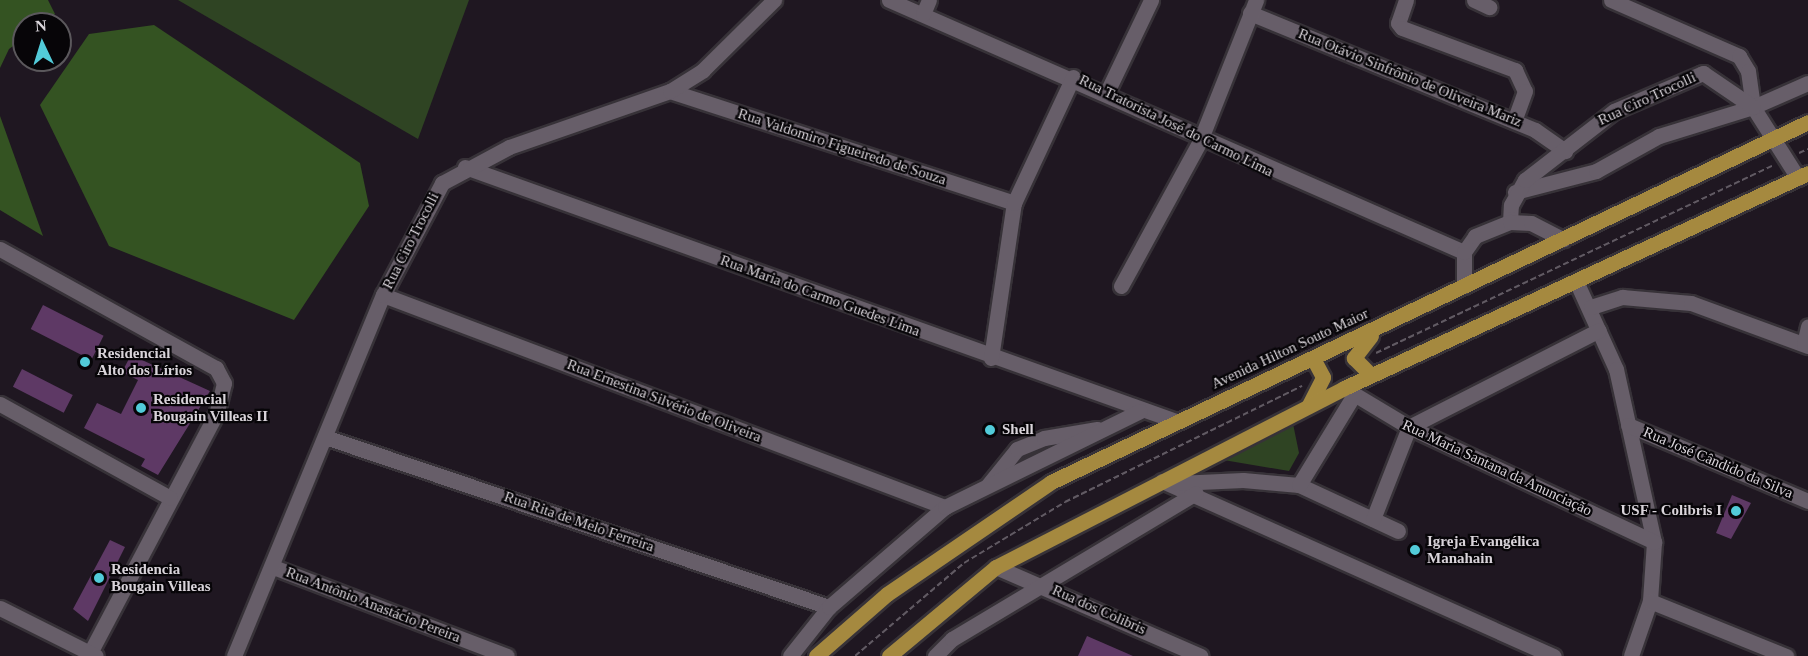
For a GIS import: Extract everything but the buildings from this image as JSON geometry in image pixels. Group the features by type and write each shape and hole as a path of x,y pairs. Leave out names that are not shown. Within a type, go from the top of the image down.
{"main road":[{"name":"Avenida Hilton Souto Maior","path":"816,656 887,594 1051,482 1808,122"},
{"path":"889,656 996,567 1168,482 1309,405 1349,392 1371,375 1803,175"},
{"path":"1371,375 1357,366 1355,352 1382,326"},
{"path":"1309,405 1323,377 1313,358"}],"street":[{"name":"Rua Ciro Trocolli","path":"234,656 328,438 383,295 428,202 465,167 670,91 703,70 774,0"},
{"name":"Rua Tratorista José do Carmo Lima","path":"889,0 926,7 1107,92 1200,141 1464,252"},
{"path":"1107,92 1151,0"},
{"path":"1406,0 1398,23 1402,28 1515,70 1525,91 1514,121"},
{"path":"1474,0 1489,7"},
{"path":"1611,0 1739,56 1748,71 1753,107"},
{"path":"1121,286 1200,141 1253,7"},
{"name":"Rua Otávio Sinfrônio de Oliveira Mariz","path":"1253,7 1514,121 1565,151"},
{"name":"Rua Ciro Trocolli","path":"1515,192 1604,116 1696,75 1711,74 1753,107 1803,175"},
{"path":"991,358 1014,203 1073,77"},
{"path":"1510,222 1515,192 1596,171 1659,136 1753,107 1808,82"},
{"name":"Rua Valdomiro Figueiredo de Souza","path":"670,91 1014,203"},
{"name":"Rua Maria do Carmo Guedes Lima","path":"465,167 991,358 1140,411 1176,421"},
{"path":"1464,286 1464,252 1475,236 1510,222 1531,223 1563,239"},
{"path":"0,249 216,368 224,391 216,414 170,498 93,654 65,650 0,608"},
{"path":"1576,281 1591,307 1616,369 1654,542 1650,601 1631,656"},
{"name":"Rua Ernestina Silvério de Oliveira","path":"383,295 945,507"},
{"path":"1591,307 1622,297 1691,303 1806,345 1808,326"},
{"path":"1373,519 1408,427 1599,330"},
{"path":"1299,485 1349,392"},
{"name":"Rua Maria Santana da Anunciação","path":"1349,392 1408,427 1654,542"},
{"path":"0,404 170,498"},
{"path":"790,656 829,606 945,507 1140,411"},
{"name":"Rua José Cândido da Silva","path":"1628,425 1808,501"},
{"path":"984,489 1017,449 1044,438 1109,427"},
{"name":"Rua Rita de Melo Ferreira","path":"328,438 829,606"},
{"path":"1168,482 1243,480 1299,485 1398,531"},
{"path":"1168,482 1197,493 1554,656"},
{"path":"935,656 952,639 1048,586 1197,493"},
{"name":"Rua Antônio Anastácio Pereira","path":"273,567 507,656"},
{"name":"Rua dos Colibris","path":"996,567 1048,586 1201,656"},
{"path":"1650,601 1786,656"}],"green space":[{"path":"0,0 48,0 54,12 12,12 12,47 0,68"},
{"path":"178,0 469,0 418,139"},
{"path":"154,25 360,163 369,206 294,320 109,246 40,105 63,72 72,72 72,59 89,34"},
{"path":"0,116 43,236 0,210"},
{"path":"1291,414 1299,453 1289,471 1200,456"}],"place":[{"name":"Residencial Alto dos Lírios","path":"85,362"},
{"name":"Residencial Bougain Villeas II","path":"141,408"},
{"name":"Shell","path":"990,430"},
{"name":"USF - Colibris I","path":"1736,511"},
{"name":"Igreja Evangélica Manahain","path":"1415,550"},
{"name":"Residencia Bougain Villeas","path":"99,578"}]}
